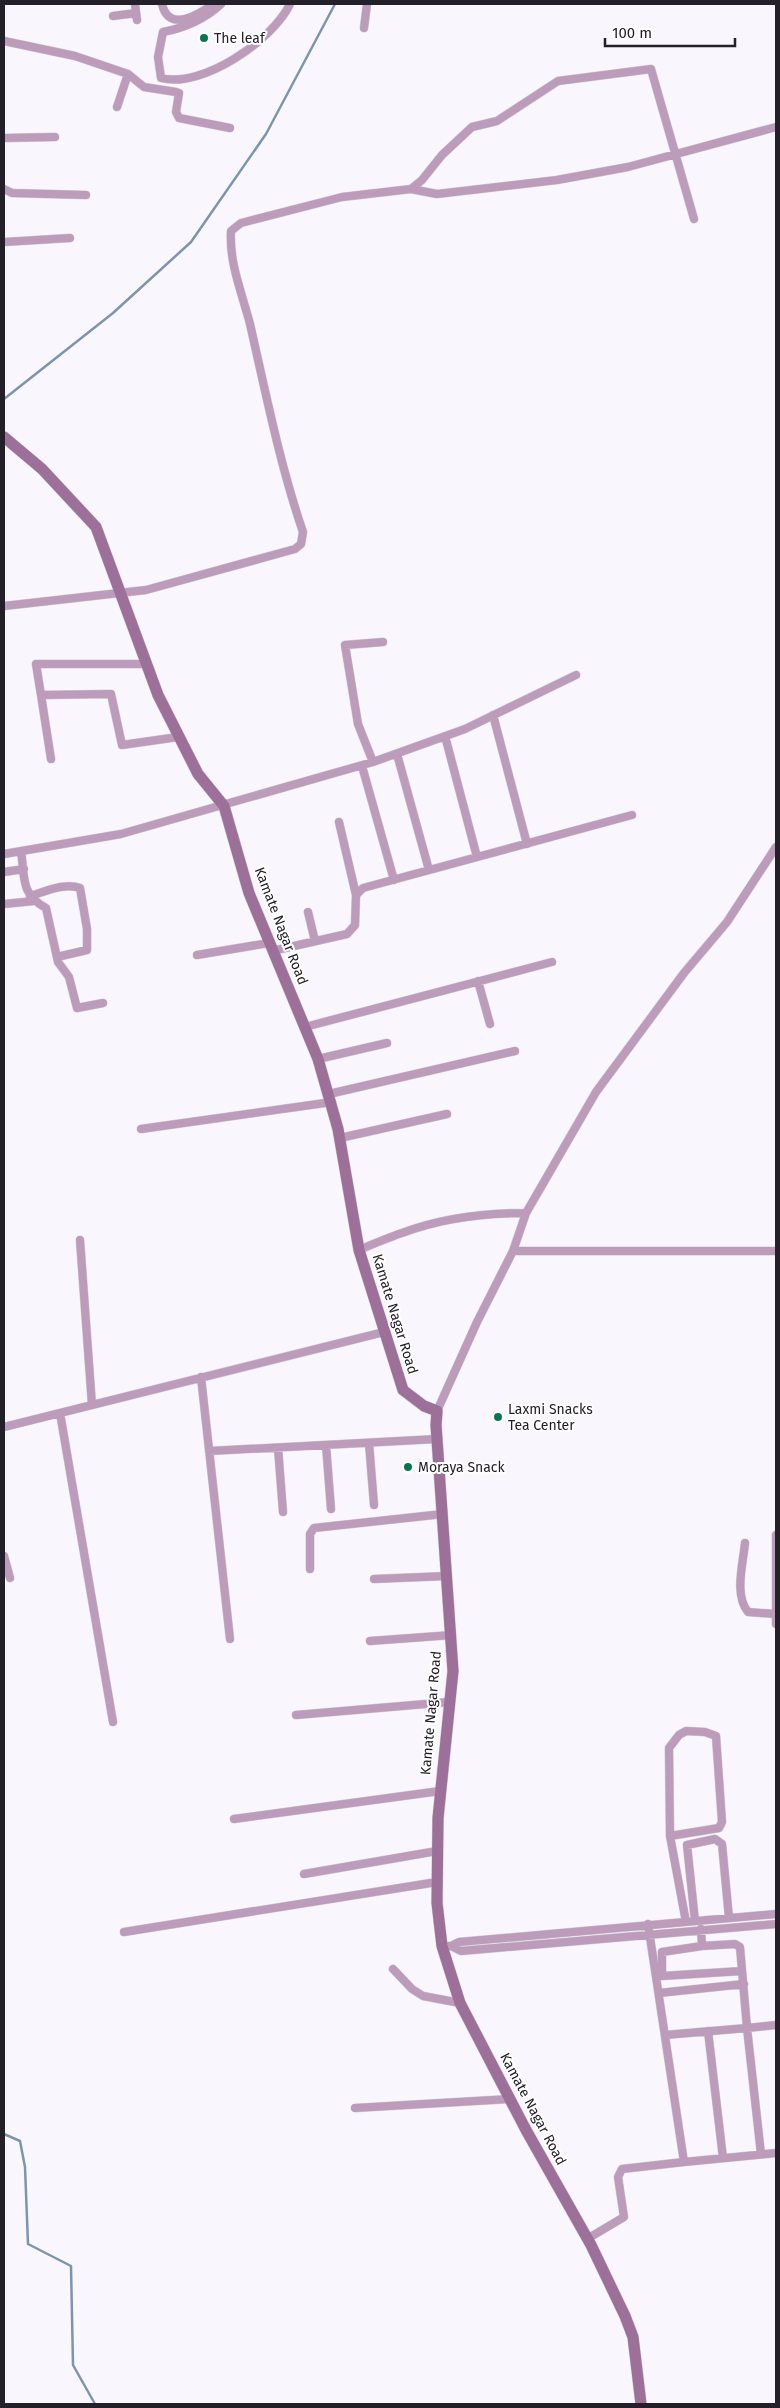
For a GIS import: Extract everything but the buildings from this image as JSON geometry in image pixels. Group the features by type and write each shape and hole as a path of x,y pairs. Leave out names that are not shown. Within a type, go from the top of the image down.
{"street":[{"path":"113,16 137,17 135,4"},
{"path":"162,4 166,13 172,19 180,20 189,19 214,4"},
{"path":"221,4 200,20 178,29 163,32 158,57 161,78 172,81 211,72 261,40 275,26 290,4"},
{"path":"364,28 367,4"},
{"path":"4,41 75,56 128,74 144,87 179,93 176,112 179,118 230,128"},
{"path":"411,189 422,180 442,155 474,125 497,121 558,82 605,73 651,68 694,219"},
{"path":"117,107 128,74"},
{"path":"4,606 146,590 295,549 303,539 230,251 232,231 241,223 318,202 370,192 411,189 437,194 557,180 628,167 776,127"},
{"path":"4,138 55,137"},
{"path":"4,189 12,194 86,196"},
{"path":"4,242 70,238"},
{"name":"Kamate Nagar Road","path":"4,437 42,469 96,527 147,664 178,737 198,774 224,806 249,893 270,947 306,1027 330,1098 340,1138 359,1250 403,1390 424,1406 438,1411 437,1440 453,1671 440,1791 437,1903 460,2002 510,2099 587,2239 626,2316 632,2338 642,2404"},
{"path":"373,762 358,724 345,645 382,642"},
{"path":"51,760 36,664 147,664"},
{"path":"4,854 121,834 362,766 445,736 576,675"},
{"path":"41,695 110,694 122,745 178,737"},
{"path":"493,715 527,844"},
{"path":"445,736 477,857"},
{"path":"397,754 430,870"},
{"path":"362,766 394,880"},
{"path":"356,895 363,888 632,815"},
{"path":"196,955 315,941 351,931 355,925 356,895 338,822"},
{"path":"438,1411 473,1331 512,1251 526,1213 596,1092 684,973 726,922 776,847"},
{"path":"20,852 26,891 46,908 57,957 69,977 77,1008 103,1003"},
{"path":"4,872 24,869"},
{"path":"4,904 32,898 62,888 74,886 80,888 87,929 87,950 57,957"},
{"path":"308,912 315,941"},
{"path":"306,1027 552,962"},
{"path":"478,981 490,1024"},
{"path":"318,1059 387,1043"},
{"path":"141,1129 330,1098 516,1051"},
{"path":"340,1138 447,1114"},
{"path":"359,1250 402,1233 464,1216 488,1213 526,1213"},
{"path":"80,1240 92,1405"},
{"path":"512,1251 776,1251"},
{"path":"4,1427 384,1332"},
{"path":"201,1377 230,1639"},
{"path":"60,1413 113,1722"},
{"path":"209,1451 437,1440"},
{"path":"369,1443 374,1505"},
{"path":"326,1445 331,1509"},
{"path":"278,1448 283,1512"},
{"path":"310,1569 310,1534 314,1528 443,1514"},
{"path":"776,1535 776,1624"},
{"path":"745,1543 741,1592 743,1605 748,1612 776,1614"},
{"path":"4,1556 10,1578"},
{"path":"374,1579 447,1576"},
{"path":"370,1641 452,1636"},
{"path":"296,1714 449,1702"},
{"path":"670,1836 719,1828 722,1822 716,1736 705,1732 686,1731 679,1735 668,1748 670,1836 686,1922"},
{"path":"234,1819 440,1791"},
{"path":"695,1921 688,1845 715,1839 722,1844 729,1918"},
{"path":"304,1874 437,1851"},
{"path":"124,1932 437,1882"},
{"path":"446,1946 459,1942 776,1914"},
{"path":"648,1924 684,2162"},
{"path":"446,1946 460,1950 776,1924"},
{"path":"701,1929 702,1946"},
{"path":"554,1933 555,1942"},
{"path":"742,1971 662,1976 662,1952 702,1946 739,1944 744,1984 761,2154"},
{"path":"393,1969 412,1989 423,1996 460,2002"},
{"path":"659,1993 744,1984"},
{"path":"665,2035 776,2025"},
{"path":"708,2031 723,2158"},
{"path":"355,2108 510,2099"},
{"path":"587,2239 624,2217 618,2177 622,2169 776,2153"}],"waterway":[{"path":"4,399 113,313 191,242 266,134 335,4"},
{"path":"4,2134 20,2141 25,2167 28,2244 71,2266 73,2365 95,2404"}],"place":[{"name":"The leaf","path":"204,38"},
{"name":"Laxmi Snacks Tea Center","path":"498,1417"},
{"name":"Moraya Snack","path":"408,1467"}]}
